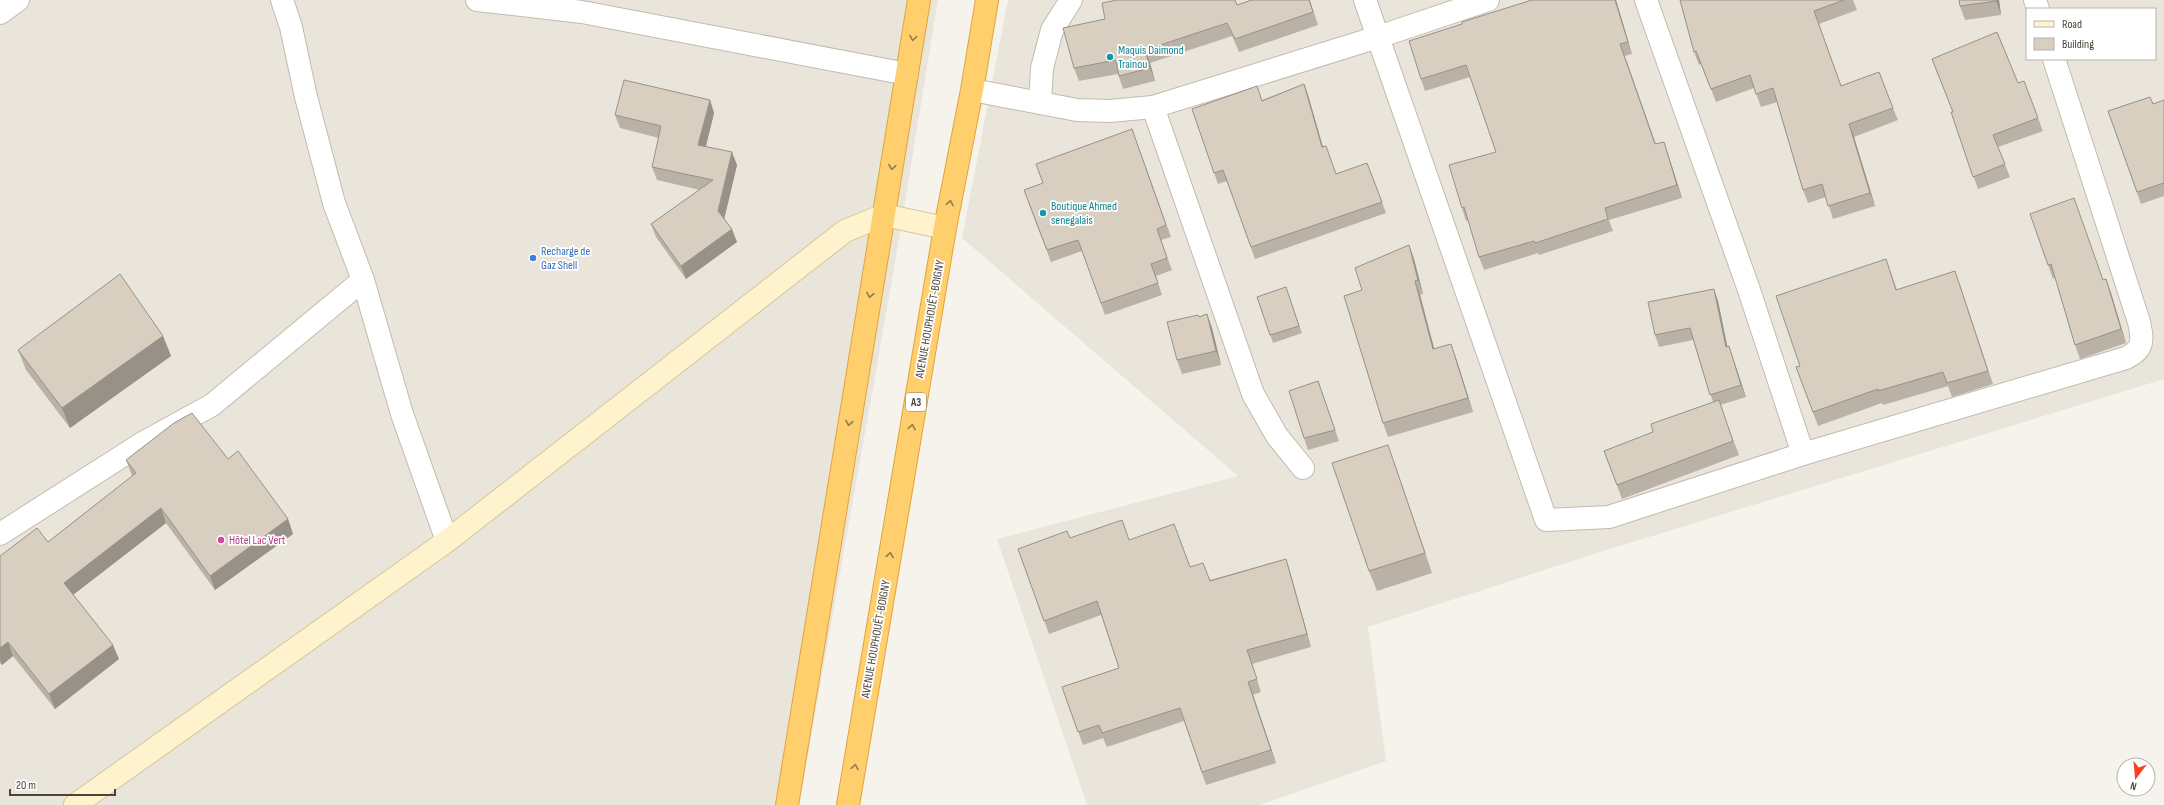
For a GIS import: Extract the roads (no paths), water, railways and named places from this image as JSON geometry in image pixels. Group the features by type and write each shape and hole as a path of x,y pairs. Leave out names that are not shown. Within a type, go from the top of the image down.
{"highway":[{"path":"787,805 919,0"},
{"name":"AVENUE HOUPHOUËT-BOIGNY","path":"848,805 945,228 972,90 987,0"}],"main road":[{"path":"75,805 447,541 845,231 884,215 945,228"}],"street":[{"path":"0,12 18,0"},
{"path":"282,0 291,27 306,97 334,203 363,280 402,414 447,541"},
{"path":"477,0 582,12 907,74"},
{"path":"1040,103 1042,68 1052,30 1071,0"},
{"path":"1365,0 1546,520 1609,517 1803,454 2126,358 2140,348 2142,336 2139,322 2054,60"},
{"path":"972,90 1077,110 1110,111 1153,107 1378,37 1488,0"},
{"path":"1646,0 1749,290 1803,454"},
{"path":"1153,107 1253,394 1277,436 1303,468"},
{"path":"0,534 141,444 212,405 363,280"}],"place":[{"name":"Maquis Daimond Trainou","path":"1110,57"},
{"name":"Boutique Ahmed senegalais","path":"1043,213"},
{"name":"Recharge de Gaz Shell","path":"533,258"},
{"name":"Hôtel Lac Vert","path":"221,540"}]}
